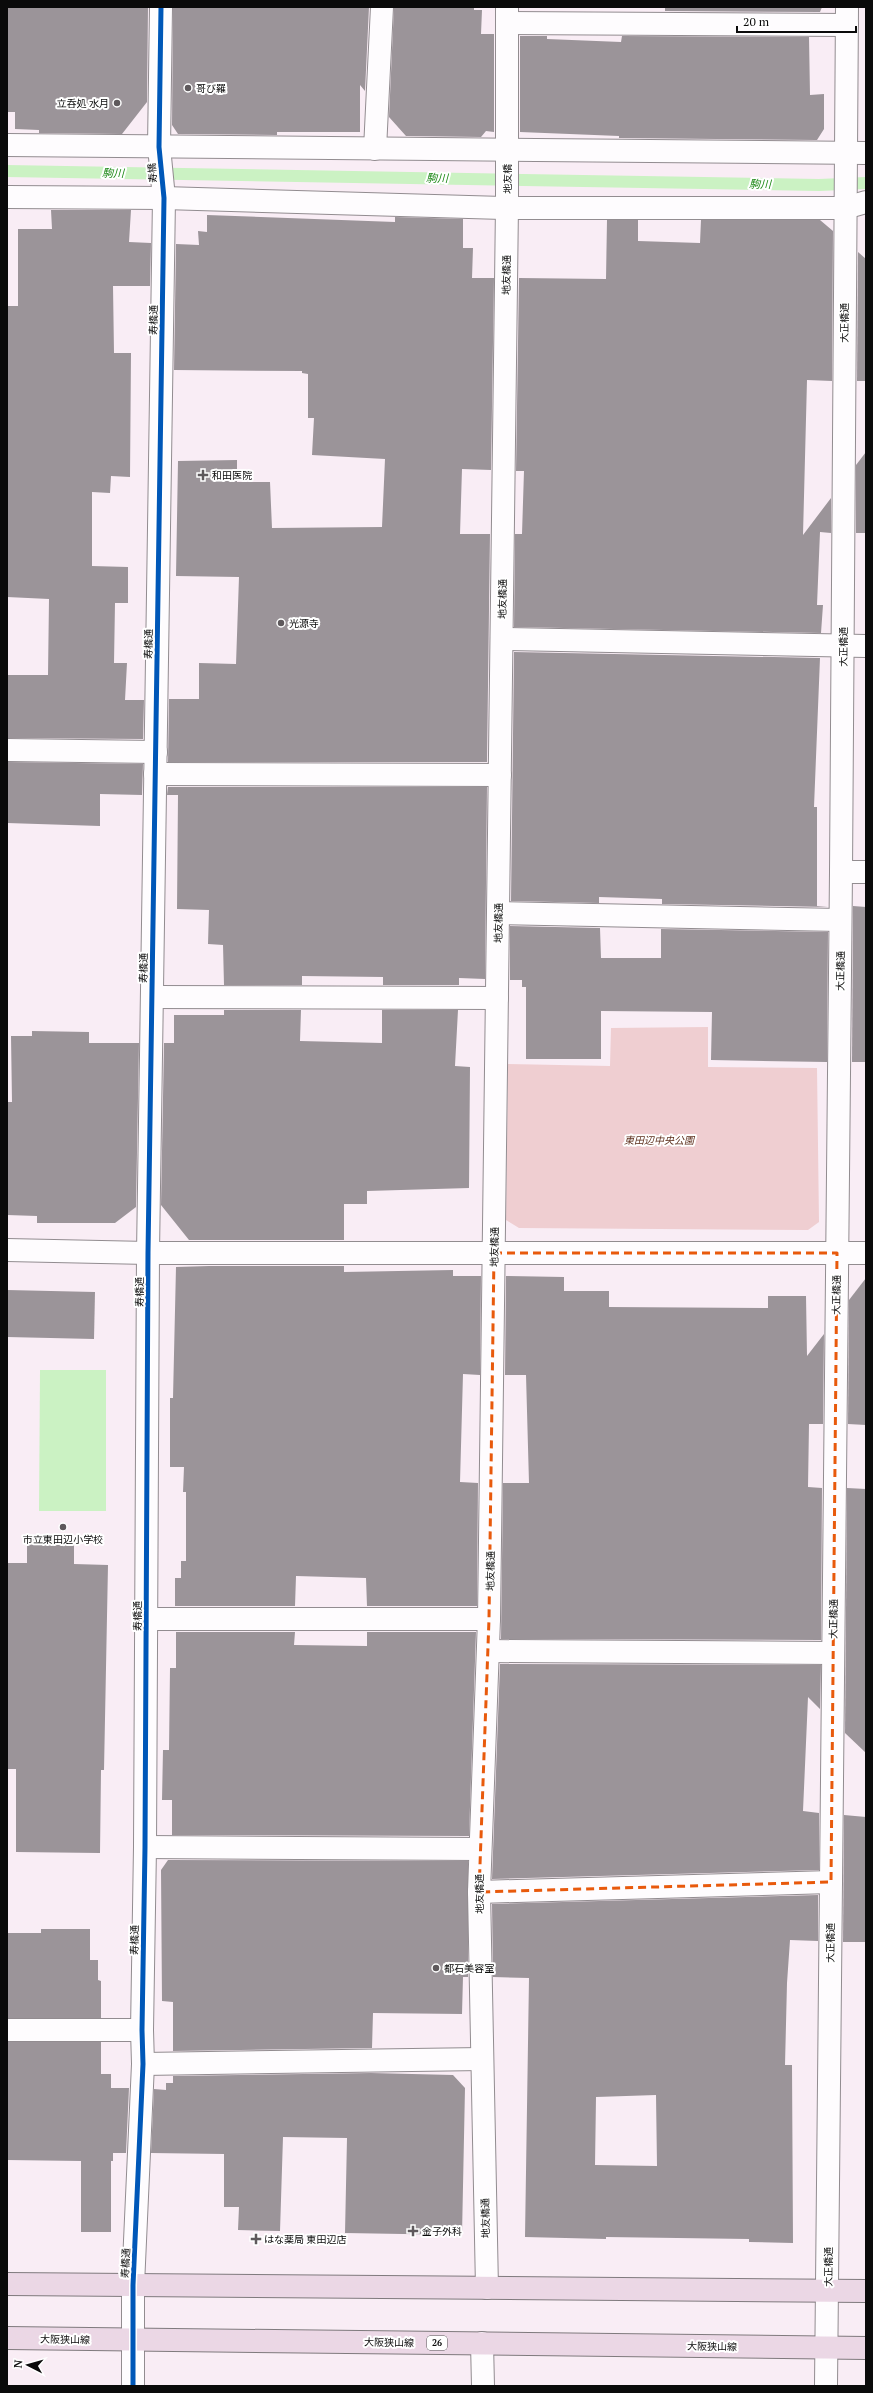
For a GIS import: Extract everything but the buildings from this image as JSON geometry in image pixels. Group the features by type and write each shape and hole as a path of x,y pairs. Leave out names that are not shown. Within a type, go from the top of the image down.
{"main road":[{"path":"7,2284 866,2291"},
{"name":"大阪狭山線","path":"7,2338 866,2348"}],"street":[{"path":"159,149 161,7"},
{"path":"375,149 382,7"},
{"path":"7,145 159,149 375,149 507,152 853,159 847,16 507,15 507,152"},
{"name":"寿橋","path":"159,149 163,196"},
{"name":"地友橋","path":"507,152 507,206"},
{"name":"大正橋通","path":"826,2386 843,646 853,159"},
{"path":"7,197 163,196 507,206 852,205"},
{"name":"寿橋通","path":"133,2386 133,2285 143,2064 142,2030 145,1847 148,1253 163,196"},
{"name":"地友橋通","path":"487,2288 479,1849 490,1619 507,206"},
{"path":"502,639 866,646"},
{"path":"7,750 156,752"},
{"path":"155,774 500,775"},
{"path":"841,872 866,872"},
{"path":"498,913 840,920"},
{"path":"152,997 497,998"},
{"path":"7,1250 148,1253 866,1253"},
{"path":"146,1619 490,1619"},
{"path":"488,1651 833,1653"},
{"path":"145,1847 479,1849"},
{"path":"479,1892 831,1882"},
{"path":"7,2030 142,2030"},
{"path":"143,2064 482,2059"},
{"path":"482,2343 482,2386"}],"highlighted area":[{"path":"494,1253 837,1253 831,1882 479,1892 489,1619"}],"green space":[{"name":"東田辺中央公園","path":"708,1027 708,1067 817,1068 819,1222 808,1230 519,1228 506,1220 508,1064 610,1066 611,1028"}],"shaded area":[{"path":"40,1370 106,1370 106,1511 39,1511"}],"waterway":[{"name":"駒川","path":"7,171 819,185 866,183"}],"cycle path":[{"path":"133,2386 133,2285 143,2064 142,2030 145,1847 148,1253 164,198 159,147 161,7"}],"place":[{"name":"哥び羅","path":"188,88"},
{"name":"立呑処 水月","path":"117,103"},
{"name":"和田医院","path":"203,475"},
{"name":"光源寺","path":"281,623"},
{"name":"市立東田辺小学校","path":"63,1527"},
{"name":"都石美容室","path":"436,1968"},
{"name":"金子外科","path":"413,2231"},
{"name":"はな薬局 東田辺店","path":"256,2239"}]}
